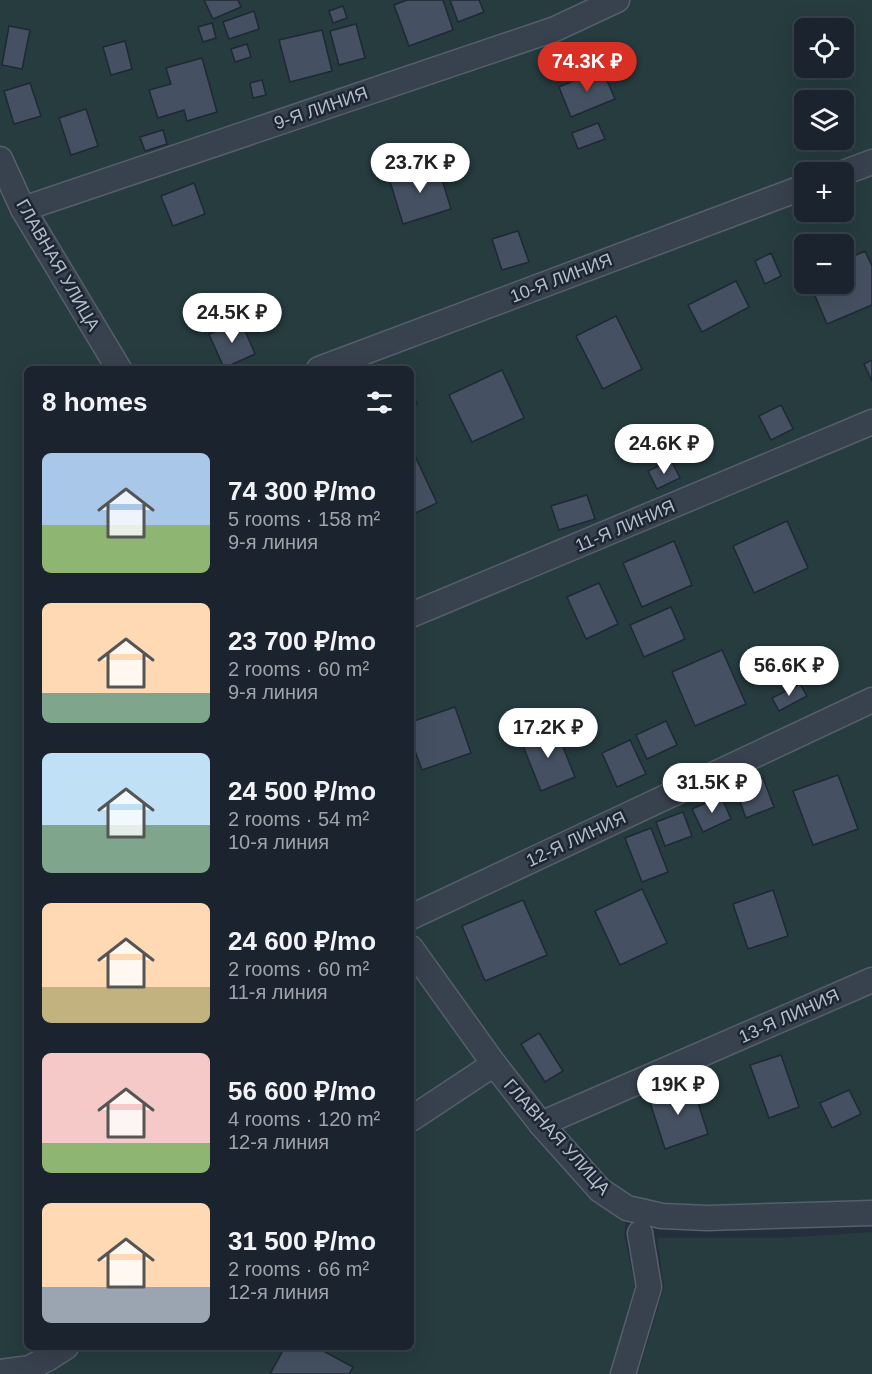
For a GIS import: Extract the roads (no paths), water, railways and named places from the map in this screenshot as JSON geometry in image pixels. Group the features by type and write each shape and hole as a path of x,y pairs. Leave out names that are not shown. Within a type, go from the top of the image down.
{"street":[{"name":"9-Я ЛИНИЯ","path":"23,209 555,29 616,0"},
{"name":"ГЛАВНАЯ УЛИЦА","path":"0,159 23,209 117,366"},
{"path":"854,168 872,162"},
{"name":"10-Я ЛИНИЯ","path":"327,366 794,191"},
{"name":"11-Я ЛИНИЯ","path":"414,614 872,422"},
{"name":"12-Я ЛИНИЯ","path":"414,916 872,700"},
{"name":"ГЛАВНАЯ УЛИЦА","path":"414,952 494,1064 541,1124 600,1190 627,1208 662,1216 707,1218 872,1213"},
{"name":"13-Я ЛИНИЯ","path":"541,1124 872,980"},
{"path":"414,1117 494,1064"},
{"path":"623,1374 649,1287 640,1233"},
{"path":"0,1372 29,1368 61,1350"}]}
